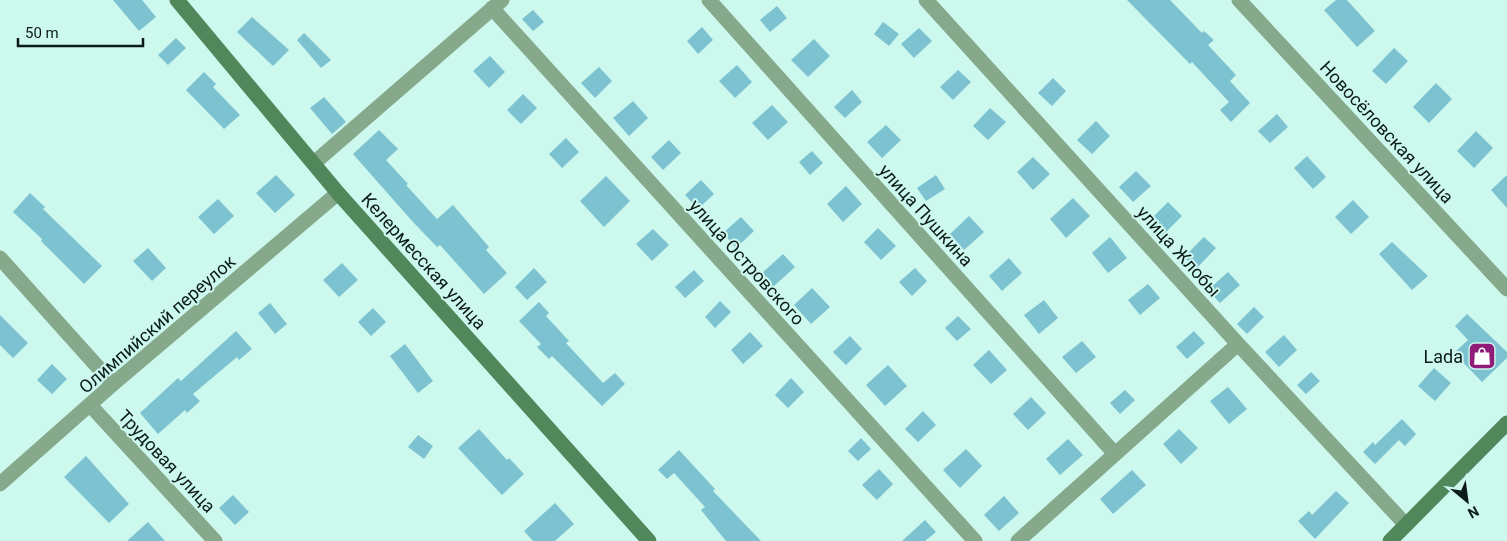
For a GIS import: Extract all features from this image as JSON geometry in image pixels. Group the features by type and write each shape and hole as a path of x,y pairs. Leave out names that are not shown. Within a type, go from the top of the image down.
{"street":[{"name":"Келермесская улица","path":"177,0 338,193 649,541"},
{"name":"улица Пушкина","path":"709,0 1115,454"},
{"name":"улица Жлобы","path":"926,0 1238,344 1406,525"},
{"name":"Новосёловская улица","path":"1239,0 1507,289"},
{"path":"314,163 497,4"},
{"name":"улица Островского","path":"497,4 975,541"},
{"name":"Олимпийский переулок","path":"0,484 91,406 113,384 338,193"},
{"path":"0,258 113,384"},
{"path":"1018,541 1238,344"},
{"name":"Трудовая улица","path":"91,406 215,541"},
{"path":"1390,541 1507,423"}],"building":[{"path":"113,0 142,0 156,17 139,31"},
{"path":"1127,0 1170,0 1202,33 1204,31 1214,40 1208,45 1236,75 1230,81 1250,103 1231,122 1220,110 1229,102 1192,62 1190,64"},
{"path":"1336,0 1347,0 1375,31 1357,47 1324,10"},
{"path":"777,6 787,18 770,32 760,20"},
{"path":"533,10 544,22 533,31 522,19"},
{"path":"252,17 289,50 273,66 237,32"},
{"path":"883,22 899,34 889,46 874,34"},
{"path":"702,27 713,40 698,54 687,41"},
{"path":"919,28 932,41 914,58 901,44"},
{"path":"304,33 331,60 321,68 297,40"},
{"path":"176,38 186,48 168,65 158,55"},
{"path":"814,39 830,56 808,77 791,60"},
{"path":"1394,48 1408,61 1386,84 1372,71"},
{"path":"490,56 505,72 489,88 473,71"},
{"path":"737,65 752,82 735,98 719,81"},
{"path":"599,67 612,81 595,98 581,83"},
{"path":"958,70 971,82 953,100 940,87"},
{"path":"204,72 216,84 213,87 240,115 224,129 186,90"},
{"path":"1053,78 1066,91 1052,106 1038,93"},
{"path":"1436,83 1452,99 1429,123 1413,107"},
{"path":"852,90 862,102 845,118 834,107"},
{"path":"523,94 537,108 521,124 507,110"},
{"path":"324,97 346,122 332,134 310,108"},
{"path":"633,101 648,118 629,136 613,118"},
{"path":"772,105 788,122 768,140 752,123"},
{"path":"990,108 1006,122 988,140 973,126"},
{"path":"1277,114 1288,127 1270,143 1258,131"},
{"path":"1096,121 1110,136 1092,154 1077,140"},
{"path":"886,125 901,140 882,158 867,142"},
{"path":"379,130 398,149 386,160 408,184 406,185 437,219 453,205 489,247 486,250 507,273 484,294 440,245 437,247 413,222 353,154"},
{"path":"1476,131 1493,148 1474,168 1457,151"},
{"path":"566,138 579,152 562,168 549,154"},
{"path":"669,140 681,153 663,170 651,157"},
{"path":"812,151 823,163 810,175 799,162"},
{"path":"1307,156 1326,177 1313,189 1294,168"},
{"path":"1033,157 1050,174 1033,190 1017,172"},
{"path":"1136,171 1151,186 1133,202 1119,187"},
{"path":"276,175 295,195 275,213 256,193"},
{"path":"936,175 945,189 926,201 917,188"},
{"path":"1507,175 1507,208 1491,190"},
{"path":"606,176 630,201 604,227 580,201"},
{"path":"701,180 714,194 698,209 685,195"},
{"path":"846,186 862,204 843,222 827,204"},
{"path":"30,193 45,207 43,209 102,266 84,284 41,241 42,239 13,212"},
{"path":"1073,198 1090,216 1066,238 1050,219"},
{"path":"218,199 234,216 214,234 198,217"},
{"path":"1353,200 1369,217 1351,234 1335,217"},
{"path":"1168,202 1182,216 1162,236 1148,222"},
{"path":"969,216 984,232 964,250 950,234"},
{"path":"741,217 754,231 736,248 723,233"},
{"path":"878,228 896,246 881,260 864,242"},
{"path":"653,229 669,245 652,261 636,244"},
{"path":"1110,237 1127,258 1108,273 1092,253"},
{"path":"1204,237 1216,248 1196,269 1184,257"},
{"path":"1392,242 1428,276 1412,290 1379,254"},
{"path":"148,248 166,268 152,281 133,261"},
{"path":"783,254 795,267 773,287 761,274"},
{"path":"1009,258 1022,273 1002,291 989,276"},
{"path":"342,263 358,280 339,297 323,280"},
{"path":"534,268 547,282 527,300 515,287"},
{"path":"915,268 927,281 912,296 899,282"},
{"path":"694,270 704,281 685,298 675,287"},
{"path":"1228,272 1240,285 1220,303 1208,290"},
{"path":"1148,284 1160,298 1140,315 1128,300"},
{"path":"812,288 830,307 811,324 794,305"},
{"path":"1044,300 1058,318 1039,334 1024,315"},
{"path":"720,301 731,312 715,328 705,317"},
{"path":"539,302 549,313 546,316 569,341 566,343 603,383 615,373 625,384 602,406 552,356 549,359 537,347 541,344 519,321"},
{"path":"270,303 287,324 275,334 258,313"},
{"path":"1254,307 1264,317 1247,334 1237,324"},
{"path":"373,308 386,322 371,336 358,322"},
{"name":"Lada","path":"1467,314 1507,352 1507,358 1482,382 1454,353 1468,340 1455,326"},
{"path":"0,315 28,343 13,358 0,345"},
{"path":"958,316 971,329 957,341 945,328"},
{"path":"236,331 252,349 239,360 237,357 193,394 200,401 187,413 185,410 158,434 140,413 178,378 181,381"},
{"path":"1194,331 1205,343 1187,359 1176,347"},
{"path":"750,332 763,346 743,364 731,350"},
{"path":"1284,335 1297,350 1279,367 1265,352"},
{"path":"850,336 862,349 846,365 833,352"},
{"path":"1082,341 1096,357 1076,373 1062,357"},
{"path":"405,344 433,381 418,393 390,356"},
{"path":"989,350 1007,370 991,384 973,365"},
{"path":"52,364 67,379 52,394 37,380"},
{"path":"888,365 907,386 885,406 866,385"},
{"path":"1434,368 1451,383 1435,401 1418,386"},
{"path":"1311,372 1320,381 1306,394 1297,385"},
{"path":"791,378 804,392 788,408 775,395"},
{"path":"1228,387 1247,409 1229,424 1210,401"},
{"path":"1125,390 1135,400 1120,414 1110,403"},
{"path":"1031,397 1046,413 1028,430 1013,414"},
{"path":"923,411 936,425 918,442 905,429"},
{"path":"1402,419 1416,434 1405,446 1399,440 1375,464 1363,452 1373,442 1375,445"},
{"path":"479,429 507,460 509,458 524,474 502,495 458,448"},
{"path":"1179,429 1198,448 1181,464 1163,444"},
{"path":"418,435 433,446 424,459 408,447"},
{"path":"861,438 871,449 858,461 848,451"},
{"path":"1068,439 1083,455 1060,475 1046,459"},
{"path":"966,449 982,466 960,488 943,470"},
{"path":"679,450 715,489 713,491 761,541 726,541 701,510 705,507 674,473 667,479 658,470"},
{"path":"86,456 129,504 109,523 64,477"},
{"path":"879,469 893,484 877,500 862,485"},
{"path":"1132,470 1146,485 1113,514 1100,499"},
{"path":"1336,491 1349,503 1315,539 1298,521 1309,511 1312,515"},
{"path":"233,495 249,512 235,525 219,508"},
{"path":"1004,496 1019,513 999,531 984,515"},
{"path":"555,503 574,524 555,541 533,541 524,531"},
{"path":"925,520 936,532 925,541 902,541"},
{"path":"148,522 165,541 127,541"}],"place":[{"name":"Lada","path":"1482,356"}]}
